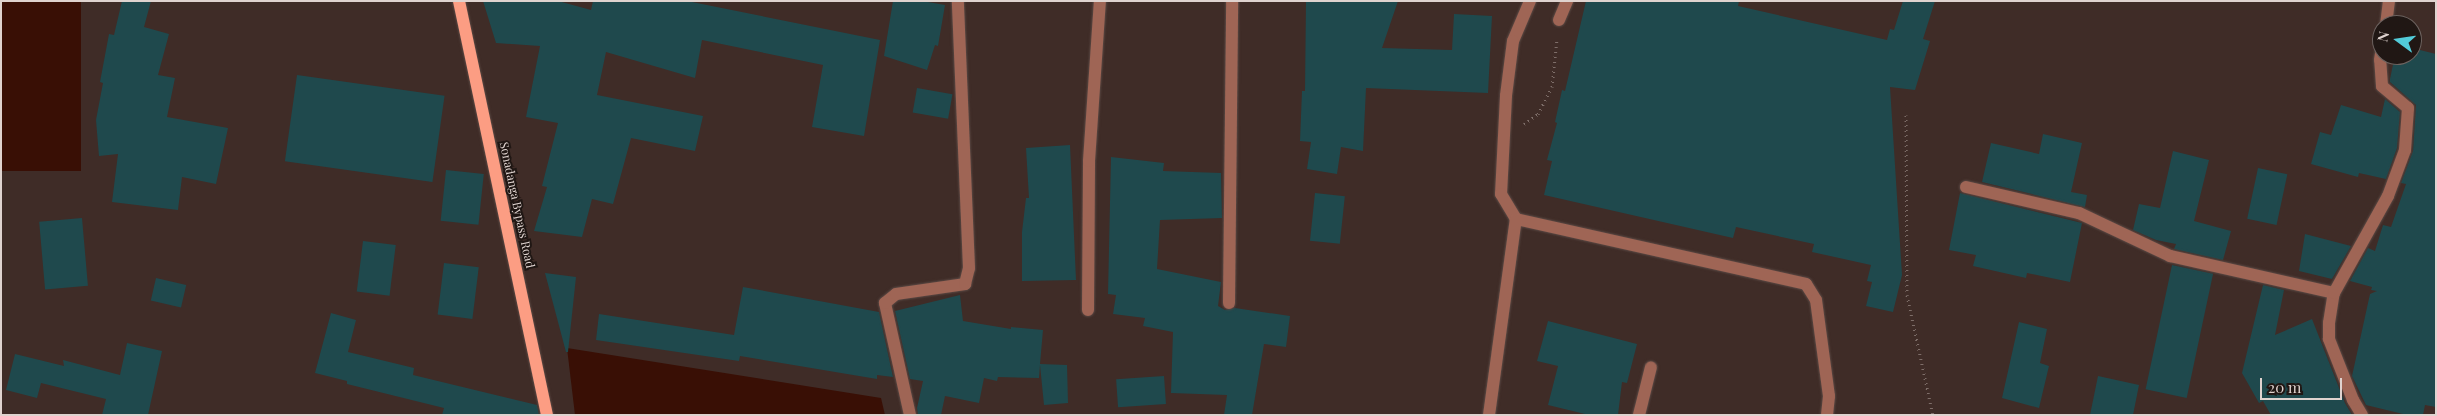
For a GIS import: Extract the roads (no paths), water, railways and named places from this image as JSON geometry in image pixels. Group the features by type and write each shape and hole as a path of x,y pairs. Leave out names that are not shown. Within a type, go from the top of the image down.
{"main road":[{"name":"Sonadanga Bypass Road","path":"461,4 547,415"}],"street":[{"path":"910,415 885,303 896,294 964,284 969,268 958,1"},
{"path":"1088,310 1089,162 1100,1"},
{"path":"1229,303 1232,1"},
{"path":"1489,415 1516,219 1501,194 1506,96 1513,41 1530,1"},
{"path":"1559,20 1567,1"},
{"path":"2387,15 2389,1"},
{"path":"2362,415 2353,400 2329,338 2334,293 2388,196 2405,150 2408,108 2382,86 2380,65"},
{"path":"1966,187 2079,213 2170,256 2334,293"},
{"path":"1516,219 1806,284 1816,300 1829,396 1826,415"},
{"path":"1639,415 1652,367"}]}
